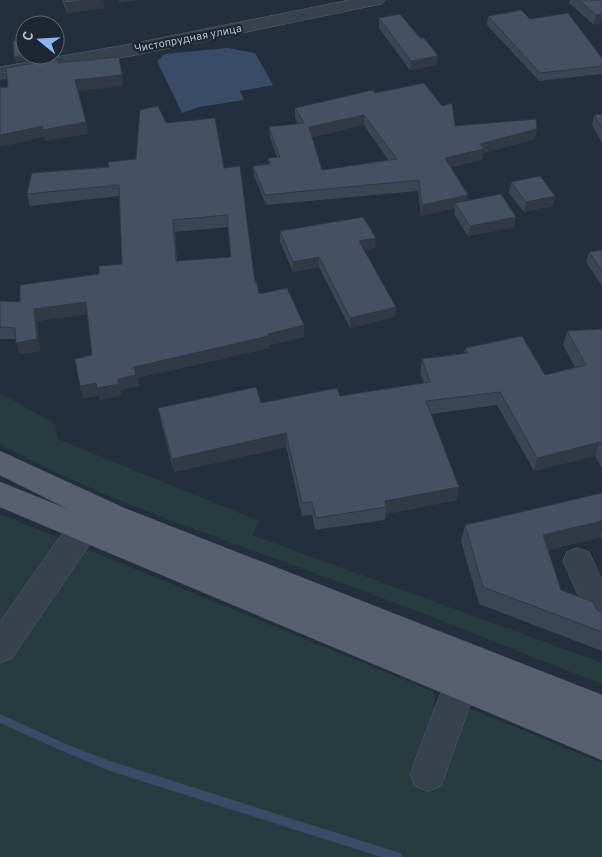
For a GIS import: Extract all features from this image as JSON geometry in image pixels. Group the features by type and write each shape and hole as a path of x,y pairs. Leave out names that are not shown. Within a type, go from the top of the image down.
{"main road":[{"path":"0,462 33,480 114,517 602,711"},
{"path":"0,494 602,743"}],"street":[{"name":"Чистопрудная улица","path":"0,73 136,49 376,0"},
{"path":"0,648 83,529"},
{"path":"578,561 602,614"},
{"path":"428,774 460,685"}],"green space":[{"path":"0,393 55,424 58,439 259,521 252,535 602,663 602,684 385,599 153,514 37,463 0,444"},
{"path":"0,514 62,539 0,632"},
{"path":"86,549 434,692 435,712 466,711 469,708 602,763 602,857 0,857 0,662"}],"water":[{"path":"227,48 255,53 273,85 240,91 244,100 199,107 182,113 157,61 165,54"}],"building":[{"path":"64,0 89,0 65,3"},
{"path":"579,0 602,0 602,14 596,15"},
{"path":"521,10 530,19 568,13 602,58 602,66 540,73 488,16"},
{"path":"400,14 420,38 424,38 438,56 411,61 379,18"},
{"path":"13,41 15,41 14,57"},
{"path":"119,57 122,75 75,80 86,122 42,130 43,126 0,135 0,88 8,87 6,68 23,65 65,65 65,62"},
{"path":"424,83 442,106 452,103 455,126 536,119 537,129 480,144 484,149 445,158 468,195 422,205 419,180 265,195 253,166 270,164 268,158 280,157 269,127 304,123 295,108 373,90 375,93","holes":["364,115 397,159 322,170 309,127"]},
{"path":"158,106 166,123 215,118 224,168 240,166 255,283 257,283 259,294 287,288 304,325 268,334 269,336 134,367 136,375 118,379 119,384 97,388 96,383 80,386 75,359 92,355 86,302 34,309 37,339 16,343 15,328 0,327 0,301 20,302 20,285 99,274 99,266 122,264 119,185 27,194 32,173 109,167 108,162 136,159 140,110","holes":["227,215 231,257 176,261 173,220"]},
{"path":"602,114 602,128 594,115"},
{"path":"540,176 555,196 526,202 511,182"},
{"path":"501,194 516,217 470,226 455,203"},
{"path":"363,217 376,238 359,241 396,307 350,318 319,257 293,262 280,231"},
{"path":"602,250 602,271 589,252"},
{"path":"602,329 602,446 600,442 537,458 500,392 426,401 459,487 385,501 386,507 316,518 312,502 302,503 286,433 172,459 158,408 256,387 261,403 337,388 340,396 430,382 422,359 468,353 465,348 522,336 545,375 586,365 567,331"},
{"path":"602,493 602,521 543,535 561,590 593,602 597,610 602,612 602,632 483,587 465,525"}],"waterway":[{"path":"0,718 110,766 397,857"}]}
